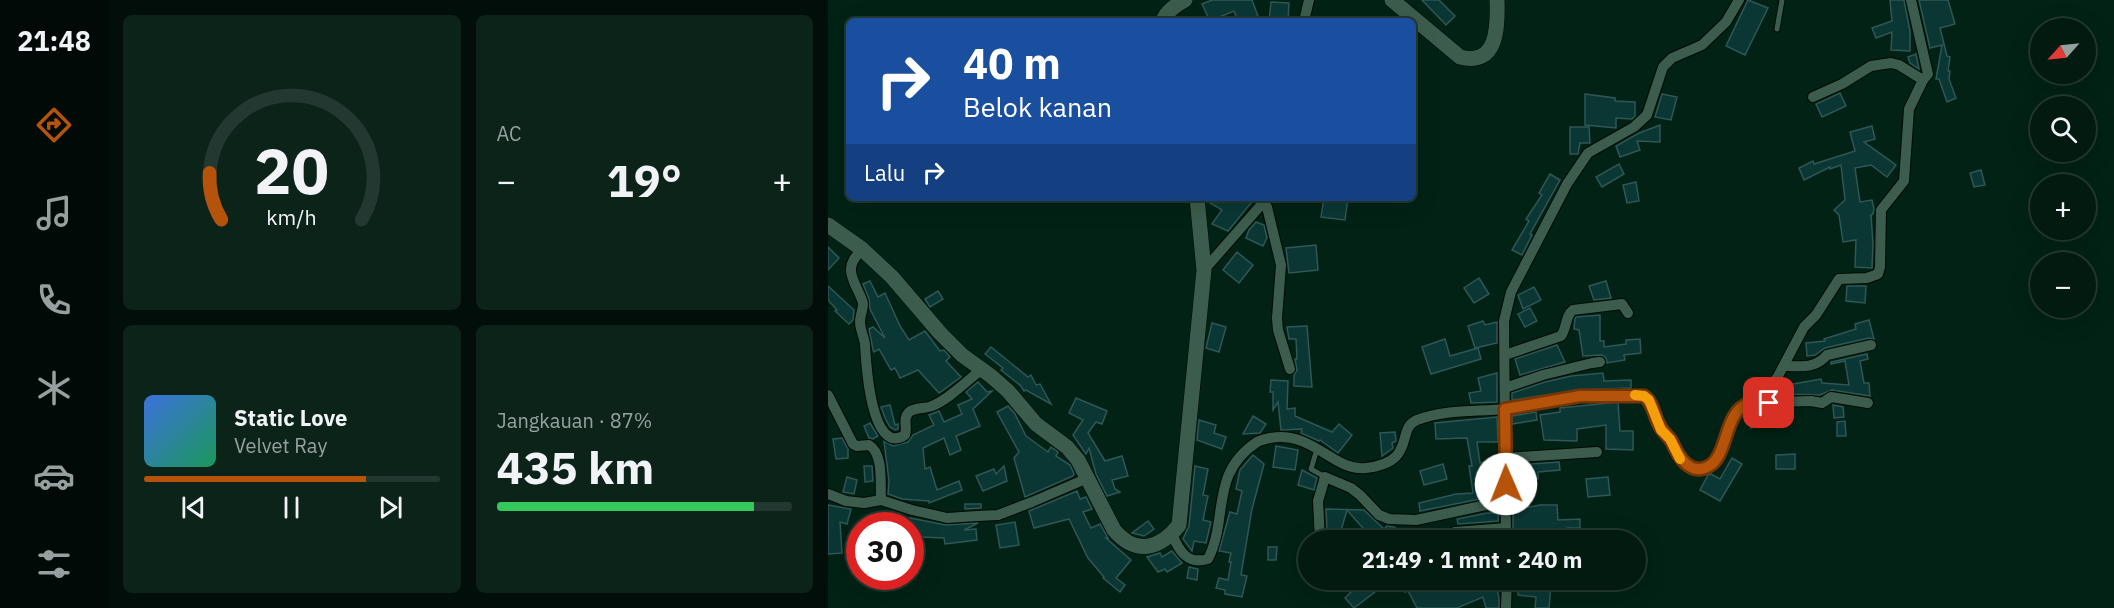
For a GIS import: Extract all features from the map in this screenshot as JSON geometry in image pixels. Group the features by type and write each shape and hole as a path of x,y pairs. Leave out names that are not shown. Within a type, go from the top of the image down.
{"street":[{"path":"1164,18 1175,6 1185,0"},
{"path":"1305,18 1309,0"},
{"path":"1392,0 1413,18"},
{"path":"1416,20 1460,57 1478,59 1495,40 1498,26 1497,0"},
{"path":"1506,530 1504,321 1511,291 1576,170 1588,153 1634,127 1647,116 1663,67 1672,58 1702,45 1726,22 1738,0"},
{"path":"1172,534 1184,556 1192,561 1208,559 1213,550 1222,494 1231,469 1245,451 1260,440 1293,437 1353,469 1368,468 1398,458 1408,427 1414,421 1443,412 1505,409 1580,396 1644,396 1649,400 1661,430 1670,439 1676,454 1682,461 1697,469 1707,468 1719,457 1726,433 1737,413 1770,387 1785,366 1804,327 1816,315 1839,279 1867,278 1878,274 1881,210 1904,181 1909,109 1928,74 1911,0"},
{"path":"1813,97 1842,84 1871,66 1891,63 1899,65 1923,80"},
{"path":"828,225 862,249 892,277 962,355 1008,391 1036,424 1067,447 1078,460 1114,530 1122,539 1138,548 1150,547 1172,534 1179,525 1204,270 1197,201"},
{"path":"1204,270 1261,205 1267,207 1281,265 1278,330 1290,369"},
{"path":"862,249 851,266 851,273 863,303 860,324 874,411 878,425 888,436 896,439 905,435 907,429 905,420 909,412 938,404 982,369"},
{"path":"1505,355 1561,336 1569,314 1573,310 1622,304 1628,314"},
{"path":"1785,366 1812,366 1821,362 1827,354 1871,345"},
{"path":"1505,388 1543,375 1600,362"},
{"path":"828,394 853,444 869,445 876,451 881,500"},
{"path":"1749,404 1811,401 1822,404 1831,397 1868,403"},
{"path":"1505,458 1598,452"},
{"path":"1319,530 1318,501 1324,477 1351,488 1379,515 1389,519 1416,520 1486,506 1506,505"},
{"path":"828,494 846,501 881,500 947,518 998,515 1088,478"},
{"path":"1506,608 1507,590"}],"lane":[{"path":"1778,29 1782,0"},
{"path":"1317,448 1311,469 1324,477"}],"building":[{"path":"1212,0 1252,0 1258,16 1237,18 1234,11 1217,18 1209,18 1202,4"},
{"path":"1422,0 1439,0 1455,16 1446,25"},
{"path":"1748,0 1768,8 1745,55 1726,46"},
{"path":"1890,0 1904,0 1910,31 1910,51 1891,50 1892,32 1876,38 1872,28 1892,21"},
{"path":"1919,0 1948,0 1955,24 1940,28 1947,56 1950,57 1949,79 1956,98 1947,102 1939,79 1936,79 1942,45 1930,48"},
{"path":"1271,2 1289,3 1288,18 1269,18"},
{"path":"1916,54 1919,69 1910,63 1908,57"},
{"path":"1840,93 1846,106 1822,117 1816,104"},
{"path":"1585,94 1615,98 1615,101 1635,102 1635,116 1632,119 1616,118 1616,128 1585,125"},
{"path":"1662,94 1677,97 1671,120 1655,117"},
{"path":"1660,125 1660,142 1637,141 1640,150 1620,157 1616,146 1639,133"},
{"path":"1872,126 1875,139 1864,142 1896,165 1887,177 1871,165 1855,168 1860,202 1872,200 1874,209 1871,215 1872,268 1855,267 1856,240 1843,242 1839,215 1834,210 1845,200 1841,165 1830,169 1830,167 1804,180 1799,168 1813,161 1814,164 1855,151 1850,132"},
{"path":"1570,127 1589,127 1590,143 1580,143 1578,154 1570,154"},
{"path":"1619,164 1624,174 1602,187 1596,177"},
{"path":"1981,170 1985,185 1974,187 1970,173"},
{"path":"1550,174 1560,180 1530,234 1532,235 1522,255 1512,250 1529,221 1526,219 1542,195 1539,193"},
{"path":"1636,182 1639,201 1627,203 1623,185"},
{"path":"1207,201 1253,201 1228,231 1212,224 1222,210"},
{"path":"1324,201 1348,201 1345,220 1321,217"},
{"path":"1256,222 1264,225 1267,238 1263,246 1246,238"},
{"path":"1316,245 1318,270 1289,273 1286,248"},
{"path":"828,247 839,258 828,270"},
{"path":"1237,252 1253,265 1239,283 1223,270"},
{"path":"1479,278 1489,294 1474,303 1464,288"},
{"path":"870,281 878,297 885,293 909,340 925,331 940,351 944,350 950,357 946,361 961,377 939,393 918,370 900,378 895,368 891,370 879,349 874,352 873,350 869,329 873,327 885,338 870,309 863,284"},
{"path":"1606,281 1611,298 1594,300 1589,286"},
{"path":"828,286 854,310 853,320 849,324 835,311 837,310 828,300"},
{"path":"1847,286 1866,286 1865,303 1846,301"},
{"path":"1534,287 1541,300 1523,309 1518,295"},
{"path":"938,291 943,299 930,307 925,299"},
{"path":"1530,308 1537,321 1525,327 1518,314"},
{"path":"1600,315 1600,341 1604,341 1604,347 1626,344 1626,340 1640,339 1641,353 1624,355 1625,360 1607,363 1606,358 1602,355 1583,356 1579,330 1574,329 1575,319 1576,317"},
{"path":"1869,320 1874,339 1869,338 1825,348 1815,355 1807,356 1806,343 1825,341 1824,339 1856,329 1855,324"},
{"path":"1483,321 1485,325 1497,322 1497,343 1475,348 1468,326"},
{"path":"1212,323 1226,327 1219,352 1206,348"},
{"path":"1307,326 1312,387 1294,386 1294,375 1297,370 1296,339 1289,339 1287,327"},
{"path":"1445,339 1450,356 1478,348 1481,359 1431,374 1422,347"},
{"path":"1557,345 1565,362 1520,375 1515,359"},
{"path":"991,347 1028,377 1031,375 1036,385 1040,384 1051,404 1024,391 1001,370 1003,368 985,354"},
{"path":"1867,354 1868,359 1860,361 1864,383 1869,383 1870,396 1832,390 1820,395 1783,394 1782,386 1821,379 1822,383 1849,385 1845,361 1831,364 1831,362"},
{"path":"1497,373 1497,402 1471,403 1469,393 1481,391 1478,378"},
{"path":"1603,373 1604,381 1631,380 1631,388 1579,390 1512,400 1512,393 1545,382 1571,376"},
{"path":"1271,380 1288,381 1287,409 1295,408 1295,416 1332,432 1339,424 1352,435 1338,453 1320,440 1301,433 1302,429 1281,430 1278,402 1273,410"},
{"path":"978,382 987,392 992,391 973,409 980,426 956,436 961,450 950,455 944,438 923,448 925,469 930,467 937,490 959,481 962,490 929,503 929,501 902,499 888,494 889,481 884,441 893,446 908,442 913,435 934,425 929,415 939,411 944,422 962,414 958,405 972,399 966,392"},
{"path":"1076,398 1107,411 1102,424 1096,422 1088,433 1105,461 1122,456 1128,476 1112,480 1115,489 1120,492 1107,496 1096,474 1089,448 1086,454 1073,435 1083,420 1069,413"},
{"path":"1618,402 1620,431 1633,431 1633,450 1606,449 1606,425 1577,429 1577,441 1544,440 1540,415 1560,412 1560,408"},
{"path":"890,405 895,425 898,424 898,429 895,430 890,427 881,407"},
{"path":"1833,405 1843,407 1844,417 1834,418"},
{"path":"1008,406 1015,414 1026,436 1048,452 1051,447 1058,452 1056,456 1070,465 1073,476 1025,497 1014,458 1019,452 997,412"},
{"path":"1780,409 1785,422 1771,427 1770,423 1751,428 1748,416"},
{"path":"1536,412 1537,420 1512,424 1512,416"},
{"path":"1253,416 1266,424 1260,433 1243,434"},
{"path":"1497,417 1498,442 1477,442 1480,463 1498,459 1498,498 1485,498 1420,511 1419,503 1456,494 1473,493 1469,466 1472,466 1467,438 1436,439 1435,423"},
{"path":"1199,420 1216,425 1214,433 1226,437 1222,449 1197,440"},
{"path":"1845,421 1846,436 1837,436 1837,422"},
{"path":"870,423 878,436 873,439 869,438 864,426"},
{"path":"1395,432 1396,441 1392,443 1393,448 1382,456 1380,433"},
{"path":"842,438 848,449 848,458 836,459 833,439"},
{"path":"1276,446 1298,450 1295,470 1273,467"},
{"path":"1795,454 1795,469 1776,469 1776,455"},
{"path":"1253,455 1264,464 1252,509 1241,575 1247,576 1242,597 1225,594 1225,590 1216,588 1219,578 1228,580 1231,553 1219,551 1230,512 1237,514 1242,491 1236,489 1240,470"},
{"path":"1732,458 1742,464 1720,501 1700,490 1708,475 1711,474 1720,479"},
{"path":"1559,462 1560,470 1538,472 1538,479 1519,479 1517,465"},
{"path":"1443,464 1447,479 1424,485 1420,471"},
{"path":"864,466 872,466 873,481 865,482"},
{"path":"1004,466 1007,481 983,491 976,476 994,469 996,474"},
{"path":"1195,466 1208,469 1203,495 1208,496 1203,520 1211,522 1206,543 1194,541 1192,551 1183,539 1189,526"},
{"path":"1302,470 1317,478 1314,490 1298,485"},
{"path":"847,477 857,480 854,494 843,492"},
{"path":"1608,477 1610,495 1588,497 1586,479"},
{"path":"1077,491 1080,499 1086,497 1092,509 1083,512 1091,528 1100,524 1108,538 1106,538 1131,560 1116,578 1125,585 1120,592 1103,578 1088,558 1069,519 1034,528 1029,511"},
{"path":"965,504 981,504 981,508 965,509"},
{"path":"828,505 851,509 850,512 846,512 846,524 840,522 842,553 828,554"},
{"path":"1540,505 1557,505 1558,520 1580,519 1580,528 1513,530 1513,510"},
{"path":"1326,509 1364,510 1384,529 1387,526 1398,530 1364,530 1347,510 1341,530 1327,530"},
{"path":"1498,513 1498,521 1458,524 1457,519"},
{"path":"924,521 946,525 978,523 964,530 976,529 977,540 945,544 944,538 924,537"},
{"path":"1148,521 1154,529 1144,536 1132,533"},
{"path":"1015,522 1019,545 1000,548 996,525"},
{"path":"1268,547 1277,547 1276,560 1268,560"},
{"path":"1172,551 1182,563 1167,572 1165,569 1158,572 1147,557 1160,553 1162,557"},
{"path":"1189,567 1198,569 1197,580 1187,578"},
{"path":"1353,590 1377,590 1354,608 1345,598"},
{"path":"1404,590 1497,590 1499,608 1486,608 1483,597 1457,608 1417,608 1408,591"},
{"path":"1518,590 1551,590 1549,608 1535,608 1536,597 1518,595"}],"slow traffic":[{"path":"1635,395 1644,396 1649,400 1661,430 1672,442 1680,459"}],"route":[{"path":"1506,484 1505,409 1580,396 1637,394 1644,396 1649,400 1661,430 1672,442 1676,454 1682,461 1697,469 1707,468 1719,457 1726,433 1737,413 1749,404 1769,403"}]}
